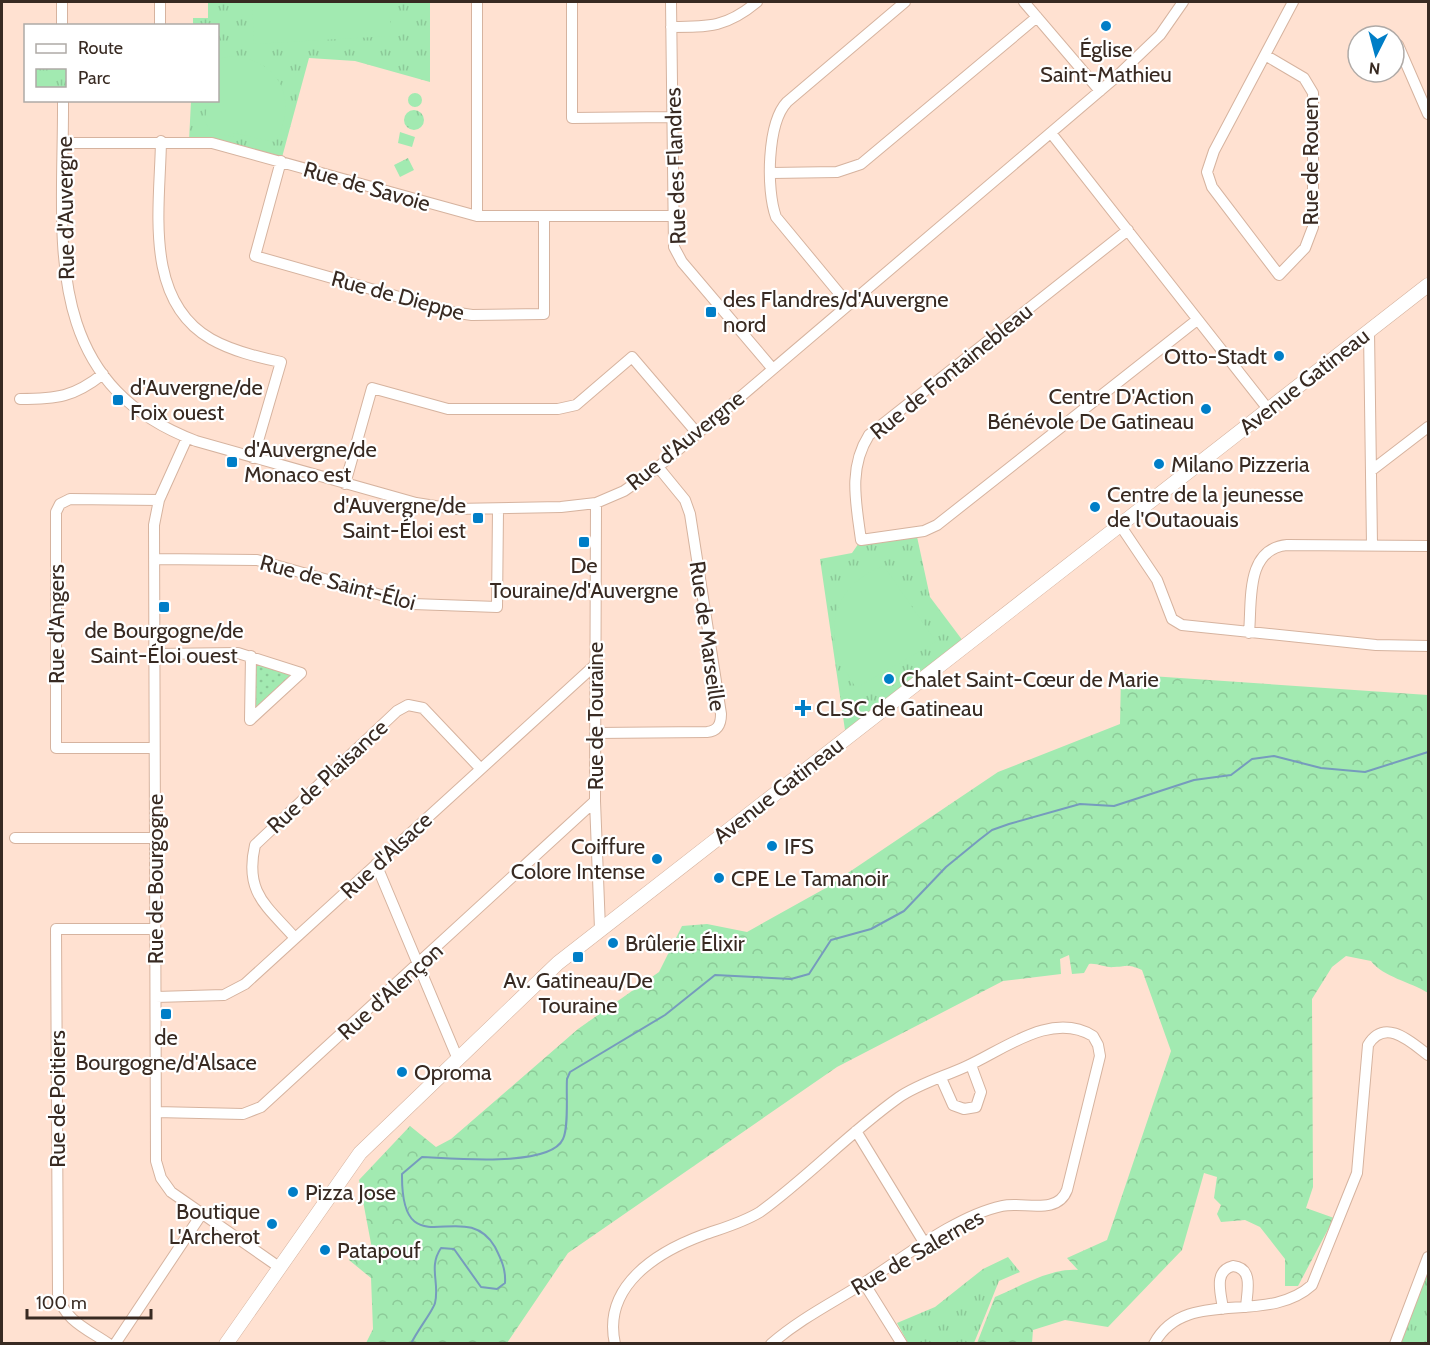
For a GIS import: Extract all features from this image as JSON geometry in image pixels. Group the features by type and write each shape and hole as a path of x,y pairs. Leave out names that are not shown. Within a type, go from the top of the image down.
{"street":[{"path":"62,2 62,24"},
{"path":"160,2 160,24"},
{"path":"477,2 477,216"},
{"path":"572,2 572,117 672,117"},
{"name":"Rue des Flandres","path":"671,2 673,238 677,255 772,368"},
{"path":"671,27 721,24 738,17 757,2"},
{"path":"848,304 776,217 772,203 772,132 780,109 905,2"},
{"path":"1024,2 1100,91"},
{"name":"Rue d'Auvergne","path":"63,102 62,248 67,293 81,334 103,374 137,408 187,438 416,504 454,509 498,510 596,503 624,491 658,467 1051,133 1152,44 1183,2"},
{"name":"Rue de Rouen","path":"1265,55 1298,73 1308,82 1313,93 1313,227 1305,248 1279,274 1216,194 1207,172 1214,151 1293,2"},
{"path":"772,173 837,172 861,164 1037,17"},
{"path":"1406,63 1428,114"},
{"path":"1051,133 1268,410"},
{"path":"161,141 161,252 165,279 172,299 184,316 212,340 237,350 281,362 253,458"},
{"name":"Rue de Savoie","path":"63,143 161,141 212,143 477,216 673,216"},
{"name":"Rue de Dieppe","path":"282,161 255,256 452,312 472,315 544,314 544,217"},
{"name":"Rue de Fontainebleau","path":"1128,230 869,435 860,451 854,480 861,540 924,531 937,525 1197,320"},
{"name":"Avenue Gatineau","path":"226,1344 360,1153 457,1057 558,963 1428,285"},
{"path":"1369,331 1372,545"},
{"path":"345,484 372,388 448,409 558,409 576,405 632,357 697,433"},
{"path":"20,399 49,399 69,395 88,386 103,374"},
{"path":"1372,470 1428,427"},
{"name":"Rue de Bourgogne","path":"187,438 159,500 154,525 156,1161 160,1178 171,1192 279,1267"},
{"name":"Rue de Marseille","path":"596,733 707,732 717,729 720,724 721,714 690,514 685,500 658,467"},
{"name":"Rue d'Angers","path":"154,748 56,748 56,513 60,504 69,499 159,500"},
{"name":"Rue de Touraine","path":"596,503 595,801 600,929"},
{"name":"Rue de Saint-Éloi","path":"154,559 257,560 413,604 497,607 498,510"},
{"path":"1120,525 1157,580 1172,619 1190,627 1376,645 1428,646"},
{"path":"1249,633 1255,567 1263,554 1278,546 1428,546"},
{"path":"154,654 251,656 301,673 250,720 251,656"},
{"name":"Rue d'Alsace","path":"156,997 216,996 238,990 595,665"},
{"name":"Rue de Plaisance","path":"296,938 257,895 254,884 255,845 389,718 408,705 423,708 480,768"},
{"name":"Rue d'Alençon","path":"156,1112 243,1114 261,1107 420,964 595,801"},
{"path":"15,838 155,838"},
{"path":"376,864 420,964 457,1057"},
{"name":"Rue de Poitiers","path":"109,1344 65,1313 58,1294 56,929 155,929"},
{"name":"Rue de Salernes","path":"615,1344 613,1317 619,1297 640,1271 674,1248 743,1222 760,1212 856,1131 903,1095 971,1065 1020,1038 1058,1029 1088,1033 1096,1040 1100,1050 1067,1190 1062,1199 1047,1206 1009,1204 993,1208 925,1244 803,1318 771,1344"},
{"path":"1154,1344 1162,1330 1179,1318 1199,1312 1292,1300 1306,1290 1317,1277 1357,1173 1366,1050 1372,1039 1385,1032 1397,1033 1428,1055"},
{"path":"941,1078 953,1105 964,1109 976,1107 981,1092 971,1065"},
{"path":"856,1131 925,1244"},
{"path":"115,1344 201,1215"},
{"path":"1395,1344 1428,1257"},
{"path":"1223,1309 1220,1275 1223,1270 1233,1266 1239,1266 1247,1275 1246,1307"},
{"path":"864,1283 902,1344"}],"green space":[{"path":"208,2 430,2 430,82 355,61 309,58 281,161 189,141 191,102 219,102 219,24 193,24 193,18 208,18"},
{"path":"252,2 389,2 391,36 254,44"},
{"path":"232,56 249,59 263,65 281,85 285,98 285,112 282,127 275,142 234,133 233,137 212,132 205,123 207,102 219,102 219,59"},
{"path":"412,93 418,93 422,100 418,107 412,107 408,103 408,97"},
{"path":"410,110 418,110 424,116 424,124 418,130 410,130 404,124 404,116"},
{"path":"400,132 415,137 412,147 398,143"},
{"path":"408,158 414,170 400,177 394,165"},
{"path":"916,532 930,597 966,645 846,737 820,559 852,553 861,540"},
{"path":"884,566 936,642 856,688 838,655 834,626 842,600 849,589 870,572"},
{"path":"251,656 301,673 250,720"},
{"path":"1121,674 1428,695 1428,993 1390,975 1376,967 1371,961 1346,956 1332,967 1312,999 1313,1187 1306,1208 1334,1218 1298,1286 1285,1286 1285,1259 1260,1227 1245,1220 1221,1222 1217,1214 1221,1205 1214,1198 1217,1177 1204,1173 1182,1250 1108,1327 1065,1320 1033,1330 1032,1343 977,1343 995,1297 1046,1275 1078,1270 1067,1258 1107,1240 1171,1051 1142,970 1129,966 1111,967 1089,964 1084,973 1072,974 1069,955 1060,959 1061,974 1003,981 837,1067 568,1253 507,1343 366,1343 373,1329 371,1278 349,1260 355,1247 373,1254 359,1180 410,1126 436,1147 451,1139 578,1029 659,972 682,926 707,924 747,932 824,889 998,772 1120,724"},
{"path":"1008,1257 1020,1272 999,1281 974,1343 908,1343 897,1323 935,1307 983,1269"},
{"path":"1422,1274 1428,1277 1428,1343 1395,1344"}],"waterway":[{"path":"411,1344 435,1303 435,1262 441,1248 454,1249 481,1287 497,1289 505,1283 505,1273 495,1247 482,1233 467,1227 423,1226 412,1219 404,1203 402,1174 422,1157 520,1158 540,1154 554,1148 565,1134 567,1079 570,1072 665,1015 715,975 791,979 809,974 831,940 871,929 904,911 946,867 992,830 1009,824 1080,804 1114,806 1194,780 1231,775 1252,759 1274,756 1321,768 1365,772 1428,752"}],"place":[{"name":"Église Saint-Mathieu","path":"1106,26"},
{"name":"des Flandres/d'Auvergne nord","path":"711,312"},
{"name":"Otto-Stadt","path":"1279,356"},
{"name":"d'Auvergne/de Foix ouest","path":"118,400"},
{"name":"Centre D'Action Bénévole De Gatineau","path":"1206,409"},
{"name":"d'Auvergne/de Monaco est","path":"232,462"},
{"name":"Milano Pizzeria","path":"1159,464"},
{"name":"Centre de la jeunesse de l'Outaouais","path":"1095,507"},
{"name":"d'Auvergne/de Saint-Éloi est","path":"478,518"},
{"name":"De Touraine/d'Auvergne","path":"584,542"},
{"name":"de Bourgogne/de Saint-Éloi ouest","path":"164,607"},
{"name":"Chalet Saint-Cœur de Marie","path":"889,679"},
{"name":"CLSC de Gatineau","path":"803,708"},
{"name":"IFS","path":"772,846"},
{"name":"Coiffure Colore Intense","path":"657,859"},
{"name":"CPE Le Tamanoir","path":"719,878"},
{"name":"Brûlerie Élixir","path":"613,943"},
{"name":"Av. Gatineau/De Touraine","path":"578,957"},
{"name":"de Bourgogne/d'Alsace","path":"166,1014"},
{"name":"Oproma","path":"402,1072"},
{"name":"Pizza Jose","path":"293,1192"},
{"name":"Boutique L'Archerot","path":"272,1224"},
{"name":"Patapouf","path":"325,1250"}]}
